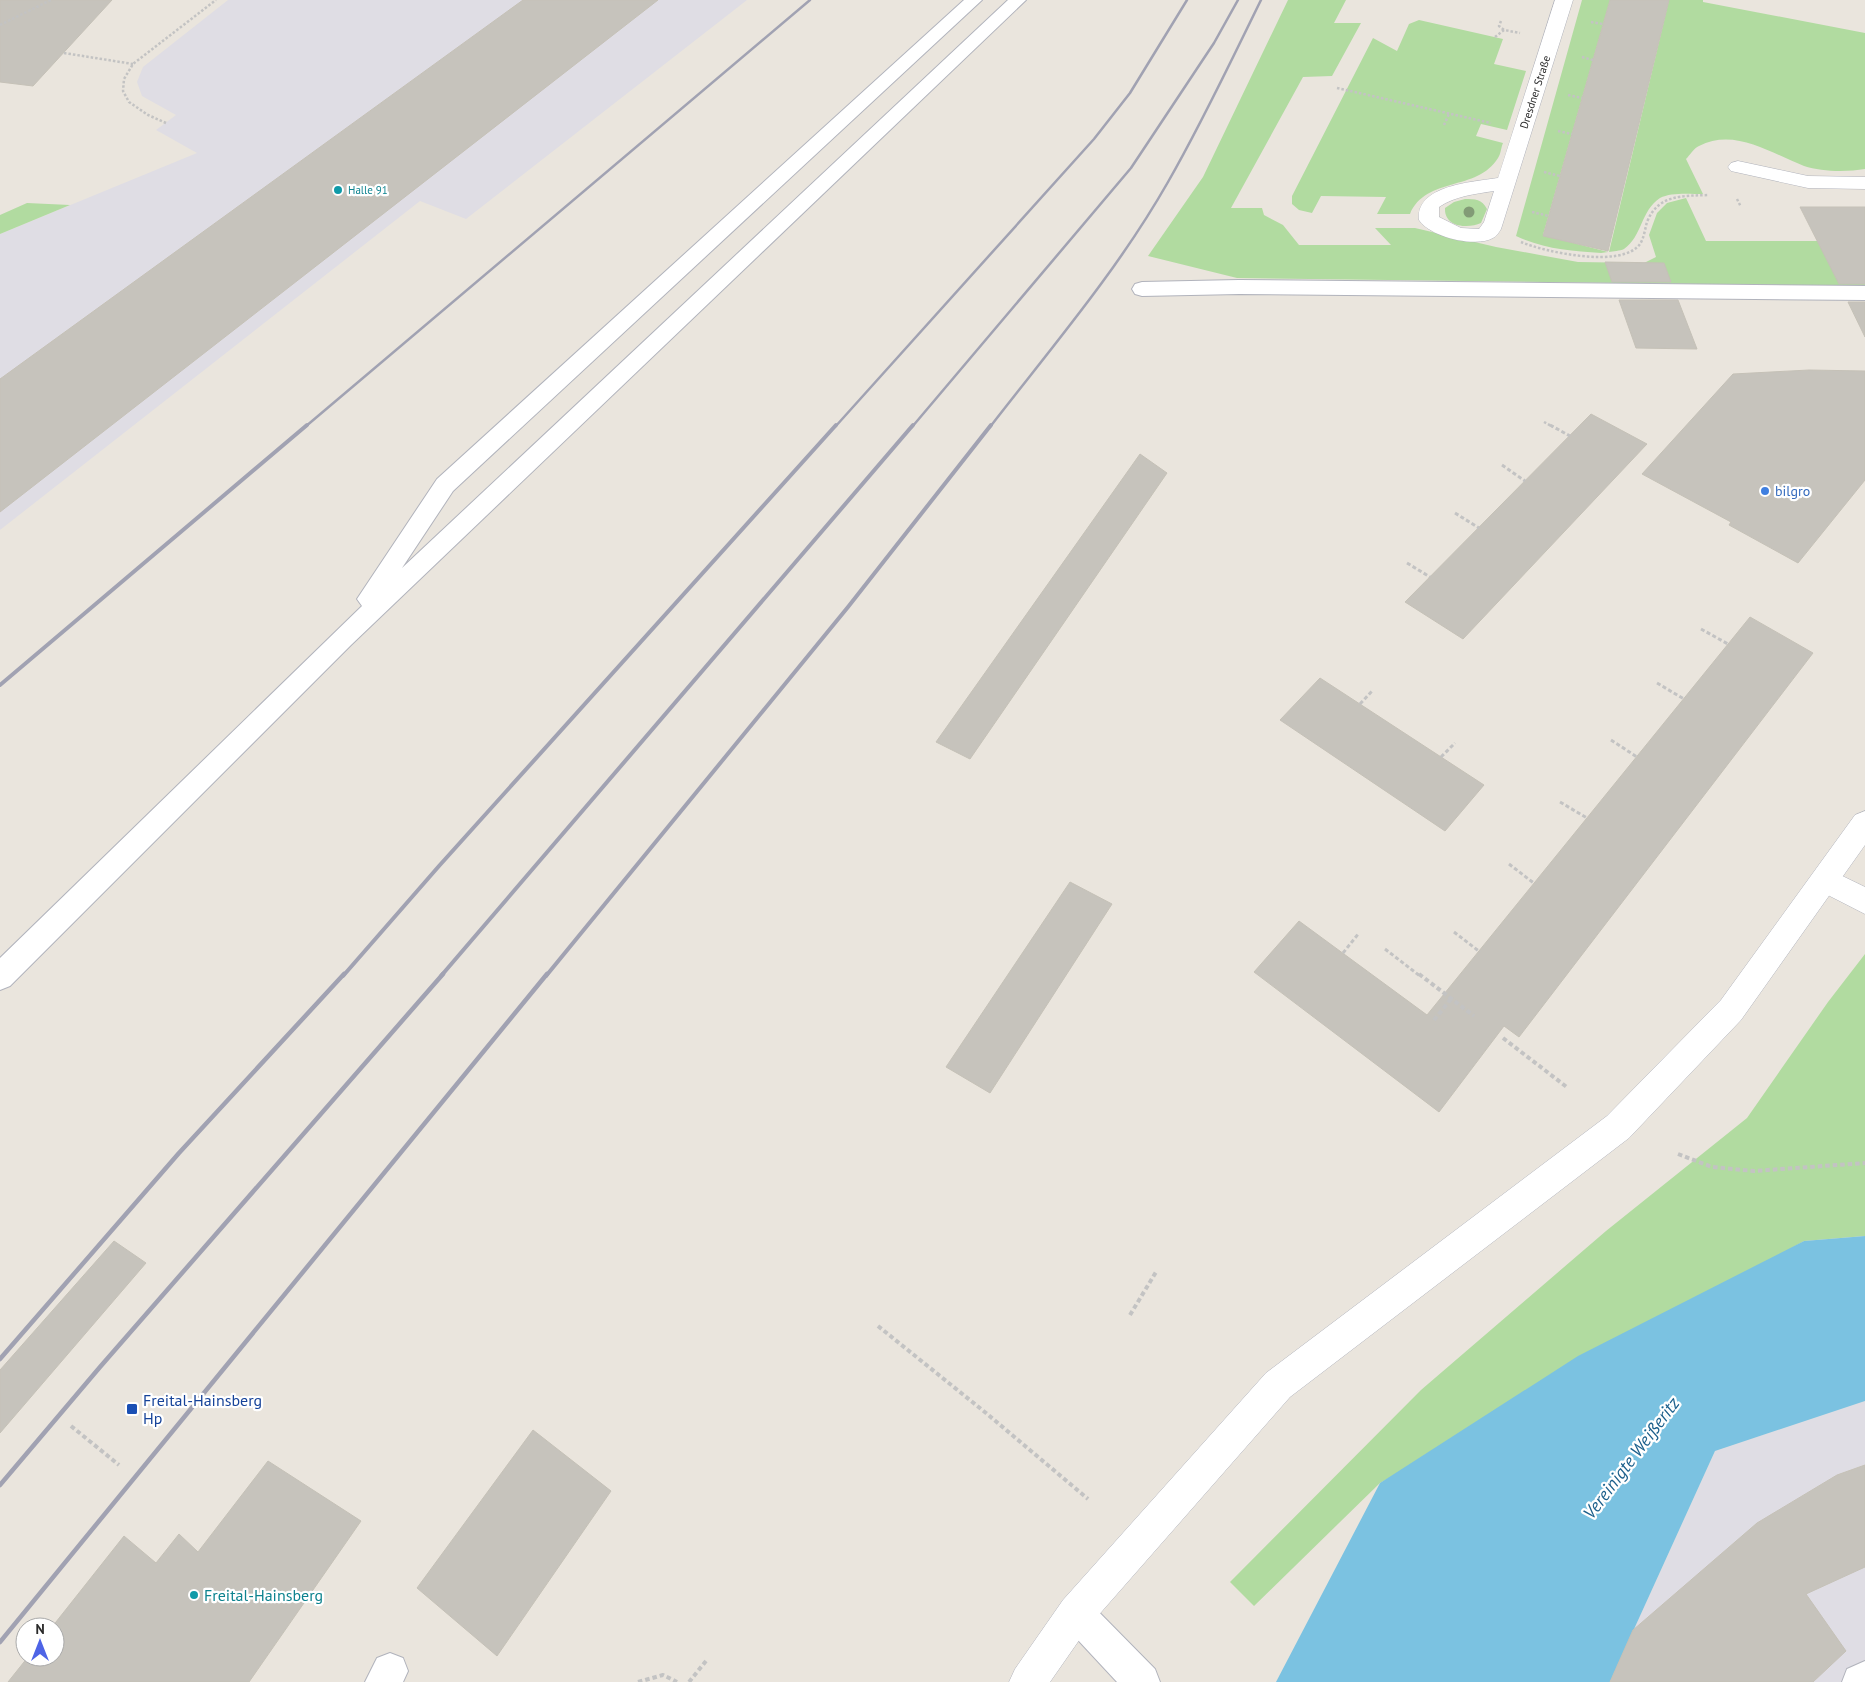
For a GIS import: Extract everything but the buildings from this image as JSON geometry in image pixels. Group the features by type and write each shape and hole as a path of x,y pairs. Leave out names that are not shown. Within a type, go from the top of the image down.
{"main road":[{"name":"Dresdner Straße","path":"1492,226 1564,0"},
{"path":"1738,167 1808,182 1865,183"},
{"path":"1492,226 1485,234 1459,234 1439,228 1429,220 1428,210 1433,202 1448,195 1506,183"},
{"path":"1028,1682 1076,1613 1278,1385 1618,1127 1732,1010 1865,823"},
{"path":"1826,880 1865,901"}],"lane":[{"path":"343,638 446,485 974,0"},
{"path":"0,977 343,638 1018,0"},
{"path":"1142,289 1239,287 1865,293"},
{"path":"1076,1613 1142,1682"},
{"path":"1860,1682 1865,1680"}],"path":[{"path":"0,25 51,0"},
{"path":"166,123 148,115 129,102 123,91 124,80 132,64 216,0"},
{"path":"1501,21 1499,26 1504,30"},
{"path":"64,53 132,64"},
{"path":"1337,88 1522,131"},
{"path":"1444,125 1449,114"},
{"path":"1492,226 1527,245 1546,250 1576,255 1612,257 1630,253 1639,245 1651,212 1662,200 1681,196 1709,195"},
{"path":"1736,195 1741,207"},
{"path":"1544,422 1570,436"},
{"path":"1502,465 1525,481"},
{"path":"1455,514 1479,528"},
{"path":"1407,564 1430,577"},
{"path":"1701,629 1728,644"},
{"path":"1657,683 1684,699"},
{"path":"1360,704 1374,690"},
{"path":"1611,740 1636,757"},
{"path":"1441,757 1455,743"},
{"path":"1560,802 1587,818"},
{"path":"1509,864 1535,884"},
{"path":"1454,932 1480,952"},
{"path":"1343,953 1359,933"},
{"path":"1385,949 1474,1016"},
{"path":"1434,1020 1451,998"},
{"path":"1503,1038 1568,1088"},
{"path":"1678,1154 1712,1167 1754,1171 1865,1163"},
{"path":"1130,1315 1156,1272"},
{"path":"878,1326 986,1413 1088,1499"},
{"path":"71,1426 119,1465"},
{"path":"689,1682 706,1661"},
{"path":"638,1682 663,1675 677,1682"}],"shaded area":[{"path":"228,0 747,0 466,219 420,201 0,530 0,234 197,153 156,130 176,115 142,96 137,82 143,67"},
{"path":"1865,1401 1865,1682 1610,1682 1715,1451"}],"green space":[{"path":"1288,0 1346,0 1334,23 1361,23 1332,76 1303,77 1231,208 1262,208 1264,215 1283,225 1299,245 1391,245 1375,228 1415,228 1496,247 1578,262 1644,263 1656,257 1649,235 1657,213 1667,203 1686,198 1706,241 1865,241 1865,286 1237,278 1148,256 1203,177"},
{"path":"1582,0 1610,0 1543,235 1608,252 1601,253 1547,247 1516,236"},
{"path":"1669,0 1703,0 1703,2 1865,33 1865,169 1843,171 1819,169 1804,166 1753,144 1726,139 1713,141 1697,147 1686,159 1703,194 1675,194 1660,198 1649,209 1635,238 1630,244 1622,250 1609,252"},
{"path":"1419,20 1503,39 1494,64 1526,71 1507,130 1481,124 1476,136 1503,143 1500,155 1489,169 1478,176 1428,194 1418,202 1410,214 1377,214 1386,197 1321,196 1312,213 1299,210 1292,204 1292,196 1373,38 1397,51 1409,24"},
{"path":"1465,199 1478,200 1487,209 1481,223 1464,226 1453,223 1448,219 1445,208 1454,202"},
{"path":"27,203 70,205 0,234 0,215"},
{"path":"1865,954 1865,1236 1804,1241 1380,1483 1254,1606 1230,1582 1421,1390 1606,1231 1747,1118 1828,1002"}],"water":[{"name":"Vereinigte Weißeritz","path":"1865,1236 1865,1401 1715,1451 1610,1682 1276,1682 1380,1483 1578,1356 1804,1241"}],"railway":[{"path":"305,427 810,0"},
{"path":"835,427 1094,139 1130,93 1187,0"},
{"path":"912,427 1131,168 1214,43 1238,0"},
{"path":"990,427 1084,308 1149,215 1193,137 1261,0"},
{"path":"0,685 307,425"},
{"path":"343,976 439,866 836,425"},
{"path":"441,976 913,425"},
{"path":"546,976 848,607 991,425"},
{"path":"0,1359 179,1153 344,974"},
{"path":"0,1485 100,1367 443,974"},
{"path":"0,1642 547,974"}],"place":[{"name":"Halle 91","path":"338,190"},
{"name":"bilgro","path":"1765,491"},
{"name":"Freital-Hainsberg Hp","path":"132,1409"},
{"name":"Freital-Hainsberg","path":"194,1595"}]}
